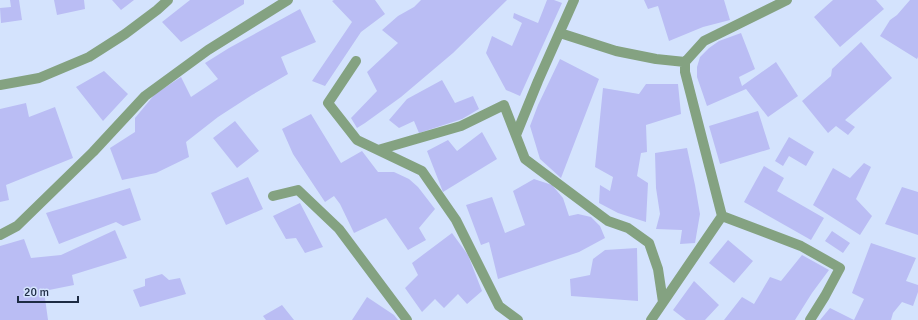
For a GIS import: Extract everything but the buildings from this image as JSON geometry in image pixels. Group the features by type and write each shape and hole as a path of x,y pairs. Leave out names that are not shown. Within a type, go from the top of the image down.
{"street":[{"path":"0,85 38,78 89,57 125,34 168,0"},
{"path":"0,235 17,226 93,152 145,96 208,50 288,0"},
{"path":"516,135 574,0"},
{"path":"651,320 722,216 685,72 685,62 704,41 787,0"},
{"path":"560,32 616,51 656,59 685,62"},
{"path":"356,61 328,103 357,140 422,171 456,220 499,306 518,320"},
{"path":"378,150 460,126 504,105 525,159 608,220 628,228 649,243 658,269 663,302"},
{"path":"273,196 298,190 339,229 407,320"},
{"path":"722,216 802,246 840,268 810,320"}]}
